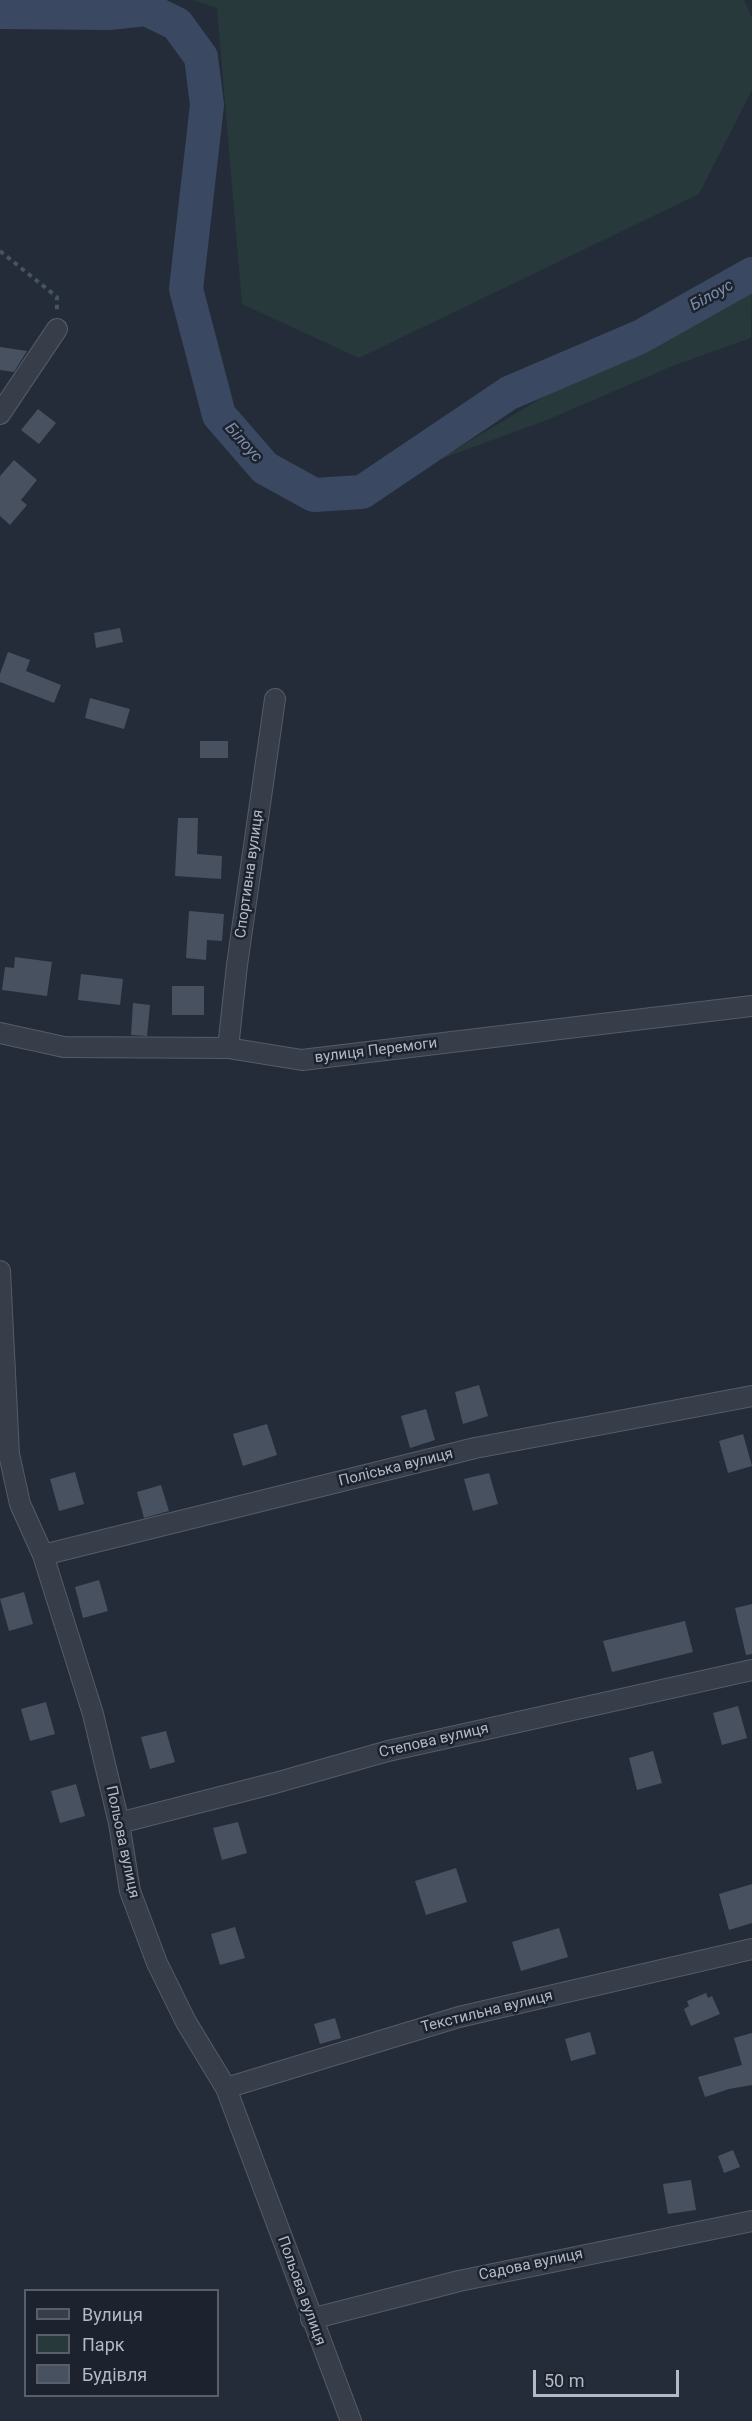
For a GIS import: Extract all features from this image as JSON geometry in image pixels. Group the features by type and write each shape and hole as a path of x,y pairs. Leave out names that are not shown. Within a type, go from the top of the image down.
{"street":[{"path":"0,414 57,329"},
{"name":"Спортивна вулиця","path":"228,1048 237,965 274,699"},
{"name":"вулиця Перемоги","path":"0,1033 64,1047 228,1048 302,1060 752,1006"},
{"name":"Польова вулиця","path":"0,1271 9,1454 20,1504 43,1555 93,1714 119,1823 130,1891 157,1963 186,2022 226,2088 351,2421"},
{"name":"Поліська вулиця","path":"43,1555 475,1448 752,1396"},
{"path":"0,1498 20,1504"},
{"name":"Степова вулиця","path":"119,1823 388,1751 752,1670"},
{"name":"Текстильна вулиця","path":"226,2088 459,2017 752,1949"},
{"name":"Садова вулиця","path":"311,2319 459,2281 752,2221"}],"path":[{"path":"0,252 57,297 57,329"}],"green space":[{"path":"193,0 744,0 752,18 752,90 699,194 359,358 242,304 217,8"},
{"path":"752,291 751,338 675,365 547,420 438,460 590,369 709,317"}],"building":[{"path":"0,347 27,351 14,372 0,370"},
{"path":"38,409 56,423 39,444 21,430"},
{"path":"14,460 37,480 21,500 27,505 10,525 0,516 0,476"},
{"path":"120,628 123,642 96,648 94,633"},
{"path":"8,652 30,660 26,671 61,685 54,703 0,682 0,674"},
{"path":"90,698 130,709 124,729 85,718"},
{"path":"200,741 228,741 228,758 200,758"},
{"path":"178,818 198,818 197,854 222,856 221,879 175,876"},
{"path":"189,911 224,914 222,941 207,940 206,960 186,958"},
{"path":"15,957 52,962 47,996 2,990 5,967 14,968"},
{"path":"81,974 123,979 120,1005 78,1000"},
{"path":"172,986 204,986 204,1015 172,1015"},
{"path":"133,1003 150,1005 147,1036 131,1035"},
{"path":"479,1385 488,1416 463,1424 455,1392"},
{"path":"426,1409 435,1440 410,1448 401,1416"},
{"path":"267,1424 277,1455 243,1466 233,1434"},
{"path":"743,1434 752,1466 728,1473 719,1441"},
{"path":"75,1472 84,1504 59,1511 50,1479"},
{"path":"489,1473 498,1504 473,1511 464,1479"},
{"path":"161,1485 169,1511 144,1518 137,1492"},
{"path":"99,1580 108,1611 83,1618 75,1587"},
{"path":"24,1592 33,1624 9,1631 0,1599"},
{"path":"752,1604 752,1654 746,1655 735,1608"},
{"path":"685,1621 693,1652 612,1672 603,1641"},
{"path":"46,1702 55,1734 30,1741 21,1709"},
{"path":"738,1706 747,1738 722,1745 713,1713"},
{"path":"166,1731 175,1762 150,1769 141,1737"},
{"path":"653,1751 662,1783 637,1790 629,1758"},
{"path":"76,1784 85,1816 60,1823 51,1791"},
{"path":"238,1822 247,1853 222,1860 213,1828"},
{"path":"456,1868 467,1902 426,1915 415,1881"},
{"path":"752,1884 752,1923 729,1930 719,1894"},
{"path":"235,1927 245,1958 220,1965 211,1934"},
{"path":"559,1928 568,1957 521,1971 512,1942"},
{"path":"706,1993 708,1998 712,1996 720,2014 691,2026 684,2009 689,2006 687,2001"},
{"path":"335,2018 341,2038 320,2044 314,2024"},
{"path":"590,2032 596,2054 571,2061 565,2039"},
{"path":"752,2033 752,2085 729,2089 705,2097 698,2077 742,2065 734,2038"},
{"path":"733,2150 740,2167 724,2173 718,2156"},
{"path":"691,2180 696,2210 668,2214 663,2184"}],"waterway":[{"name":"Білоус","path":"0,12 109,13 146,9 177,24 201,57 207,105 186,289 219,415 265,468 314,495 362,492 509,393 640,337 752,274"}]}
